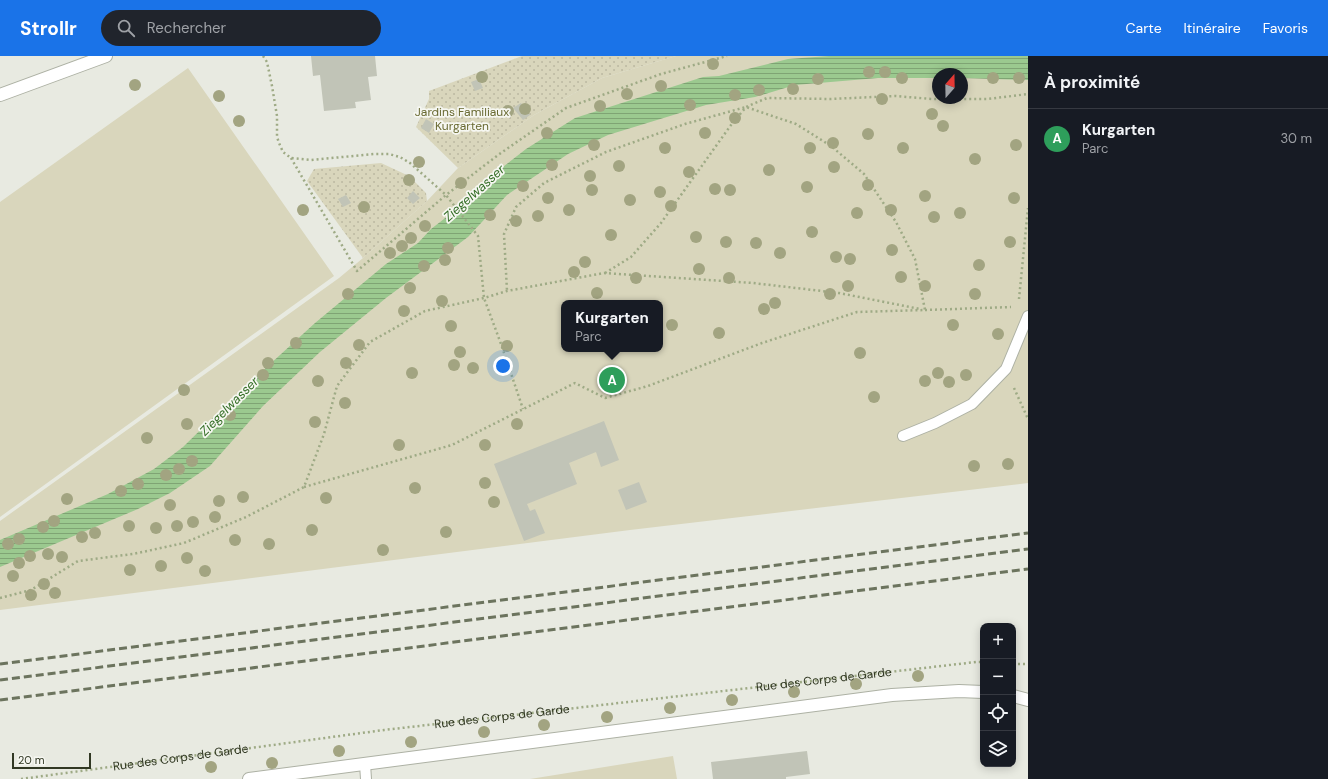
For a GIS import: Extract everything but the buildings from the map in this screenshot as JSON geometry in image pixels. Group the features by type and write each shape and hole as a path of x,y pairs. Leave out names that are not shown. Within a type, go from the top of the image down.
{"street":[{"path":"0,95 106,56"},
{"name":"Rue des Corps de Garde","path":"249,779 892,695 959,691 980,692"},
{"path":"1016,697 1028,700"}],"lane":[{"path":"903,436 935,423 972,404 1006,369 1028,316"},
{"path":"365,764 366,779"}],"path":[{"path":"263,56 267,62 272,86 277,116 277,137 279,143 284,152 291,158 358,271 446,195 498,155 566,108 662,74 727,56"},
{"path":"507,291 504,234 516,207 544,183 606,152 686,124 746,107 766,98 831,99 895,96 932,99 988,99 1028,94"},
{"path":"604,273 630,257 661,223 731,125 746,107"},
{"path":"746,107 796,124 831,146 864,174 896,222 915,259 925,310"},
{"path":"291,158 311,160 389,154 410,162 446,195 478,236 484,298 523,409"},
{"path":"0,598 31,590 78,561 133,554 184,543 246,517 304,487 452,445 575,383 605,398 641,388 762,344 857,312 1018,306 1028,208"},
{"path":"304,487 324,434 337,386 370,342 425,311 484,298 507,291 604,273 753,283 839,292 925,310"},
{"path":"1006,369 1028,419"},
{"name":"Rue des Corps de Garde","path":"21,779 384,730 980,662"},
{"path":"1016,664 1028,664"}],"green space":[{"name":"Jardins Familiaux Kurgarten","path":"522,56 676,56 602,78 534,115 458,168 416,127 429,99 429,91"},
{"path":"676,56 1028,56 1028,483 630,530 0,610 0,521 339,278 427,201 458,168 534,115 602,78"},
{"path":"188,68 334,276 0,517 0,202"},
{"path":"381,163 409,176 426,193 427,201 363,258 307,181 314,169"},
{"path":"673,756 677,779 530,779"}],"water":[{"name":"Ziegelwasser","path":"829,56 1028,56 1028,80 968,78 968,68 932,68 932,78 878,78 795,85 755,97 706,105 608,135 568,154 507,195 468,237 386,298 320,352 263,406 210,466 170,493 138,509 0,567 0,540 108,494 154,469 183,447 232,399 315,323 386,264 418,243 431,229 466,202 495,173 526,149 575,118 703,77 719,76 788,59"}],"railway":[{"path":"0,664 1028,533"},
{"path":"0,680 1028,549"},
{"path":"0,700 1028,569"}],"place":[{"name":"Kurgarten","path":"612,380"}]}
